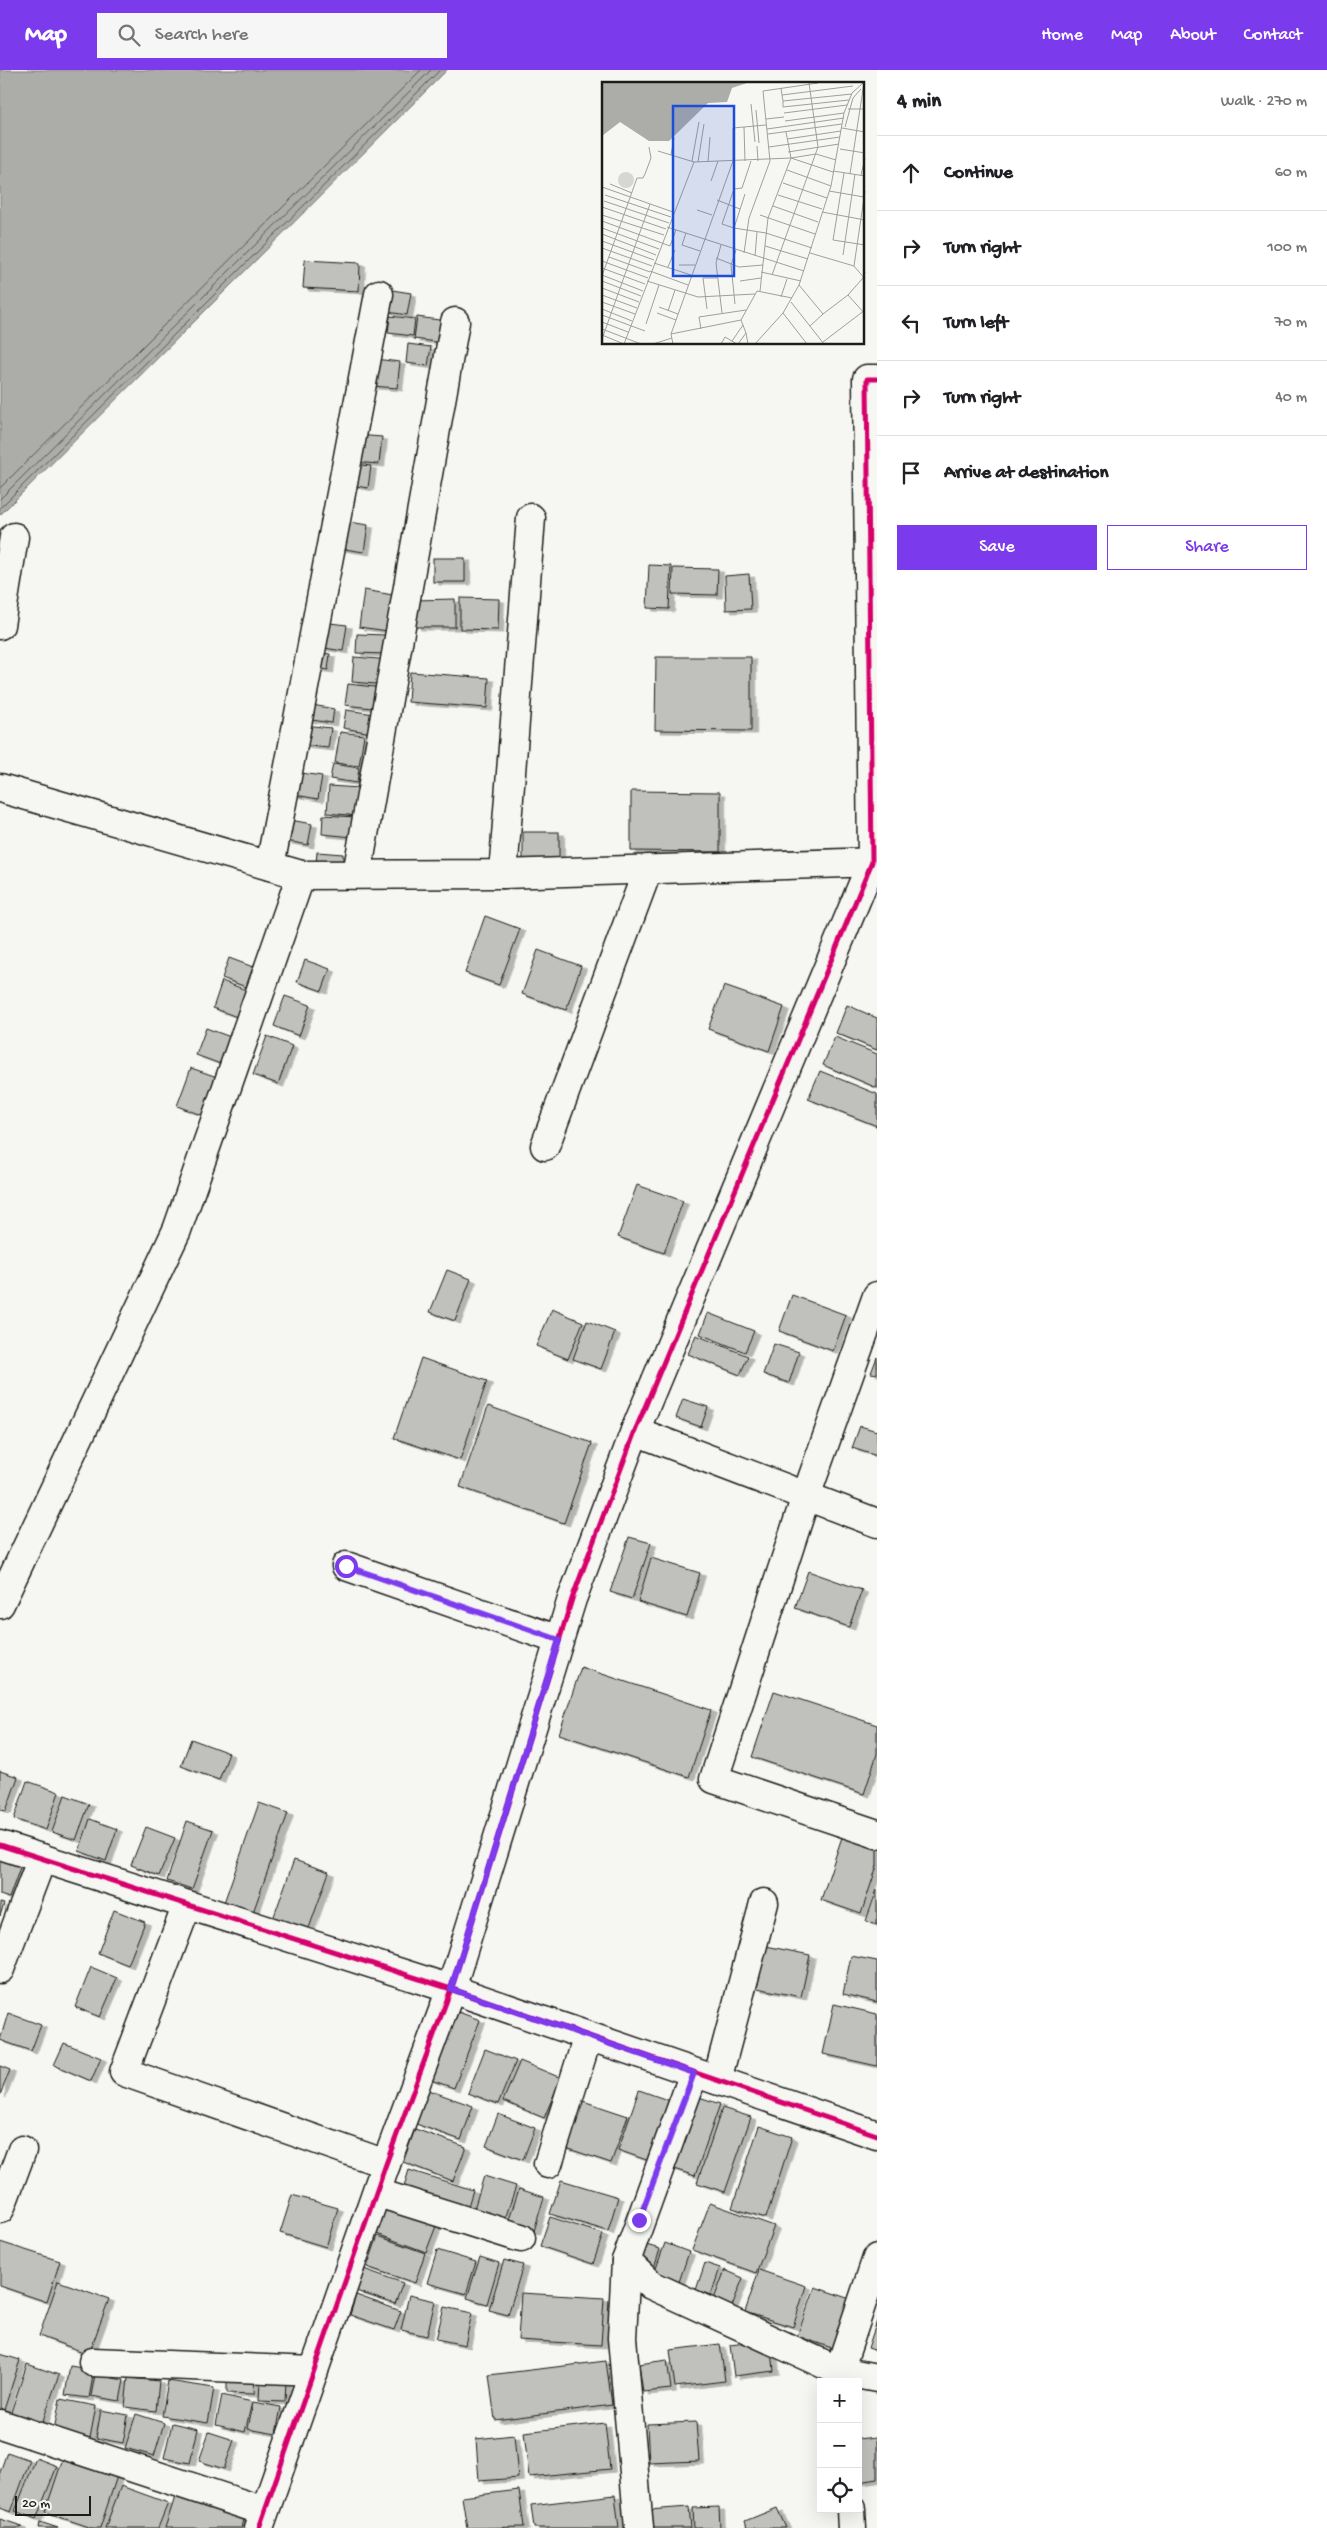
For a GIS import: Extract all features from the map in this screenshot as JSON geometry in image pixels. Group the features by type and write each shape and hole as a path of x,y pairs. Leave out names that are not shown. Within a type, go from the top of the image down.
{"street":[{"path":"270,866 379,294"},
{"path":"357,874 455,322"},
{"path":"0,2424 262,2520 378,2193 386,2164 451,1989 559,1640 635,1431 874,862 867,379 877,379"},
{"path":"503,874 531,518"},
{"path":"0,625 14,538"},
{"path":"0,788 301,875 503,874 874,862"},
{"path":"545,1146 648,869"},
{"path":"1,1599 176,1230 301,875"},
{"path":"877,1296 806,1496 714,1779 877,1834"},
{"path":"635,1431 877,1523"},
{"path":"346,1566 559,1640"},
{"path":"0,1845 451,1989 877,2136"},
{"path":"0,1969 42,1858"},
{"path":"639,2528 622,2338 626,2261 705,2077 764,1903"},
{"path":"187,1905 124,2072 386,2164"},
{"path":"548,2164 588,2036"},
{"path":"0,2209 22,2150"},
{"path":"378,2193 521,2238"},
{"path":"840,2376 877,2258"},
{"path":"626,2261 651,2285 840,2376 877,2378"},
{"path":"93,2362 314,2371"},
{"path":"851,2513 852,2528"}],"water":[{"path":"0,70 447,70 0,515"}],"building":[{"path":"305,260 360,263 359,291 303,288"},
{"path":"392,290 411,293 407,315 388,312"},
{"path":"390,316 415,319 413,336 388,333"},
{"path":"417,317 447,321 444,343 414,339"},
{"path":"408,344 431,347 428,366 406,363"},
{"path":"375,359 400,362 397,388 372,386"},
{"path":"357,435 382,437 379,464 354,462"},
{"path":"353,464 371,466 368,488 350,485"},
{"path":"342,521 368,525 364,552 338,548"},
{"path":"433,558 465,558 465,582 433,582"},
{"path":"649,565 671,566 669,609 647,608"},
{"path":"673,568 718,569 717,595 672,594"},
{"path":"749,574 751,609 726,610 725,576"},
{"path":"364,590 393,595 388,631 359,627"},
{"path":"460,598 499,599 498,630 460,629"},
{"path":"455,599 455,627 415,627 415,600"},
{"path":"321,622 347,625 343,651 318,647"},
{"path":"357,634 387,635 386,654 356,653"},
{"path":"314,652 330,654 328,670 313,668"},
{"path":"354,657 391,660 388,685 352,682"},
{"path":"656,657 751,657 751,731 655,730"},
{"path":"410,672 489,678 487,708 408,702"},
{"path":"348,684 383,688 381,709 345,705"},
{"path":"307,704 334,709 332,723 305,719"},
{"path":"346,710 375,714 372,733 343,728"},
{"path":"304,725 331,728 328,748 301,745"},
{"path":"340,732 364,735 359,766 335,763"},
{"path":"333,764 359,768 357,783 330,779"},
{"path":"294,772 322,776 318,799 290,794"},
{"path":"329,786 360,788 358,816 327,813"},
{"path":"631,791 720,792 720,852 631,851"},
{"path":"323,815 355,817 353,837 322,834"},
{"path":"285,819 312,824 308,845 281,840"},
{"path":"523,832 559,832 559,862 523,862"},
{"path":"317,852 343,854 343,866 316,864"},
{"path":"485,916 520,929 499,985 465,973"},
{"path":"538,950 581,966 566,1010 522,994"},
{"path":"229,958 253,967 246,987 222,978"},
{"path":"305,960 330,969 322,991 297,982"},
{"path":"222,981 246,990 237,1017 213,1008"},
{"path":"724,986 784,1007 769,1051 708,1029"},
{"path":"285,996 310,1005 299,1036 274,1026"},
{"path":"847,1005 877,1018 877,1050 836,1033"},
{"path":"206,1028 236,1039 226,1066 196,1055"},
{"path":"267,1036 292,1046 278,1084 253,1075"},
{"path":"835,1037 877,1054 877,1088 823,1065"},
{"path":"191,1068 223,1079 209,1118 177,1106"},
{"path":"820,1071 877,1094 877,1126 808,1099"},
{"path":"637,1185 683,1201 664,1253 618,1237"},
{"path":"447,1270 471,1279 455,1321 430,1312"},
{"path":"792,1295 846,1315 833,1351 779,1331"},
{"path":"552,1309 583,1322 568,1359 536,1346"},
{"path":"708,1313 754,1331 745,1352 700,1334"},
{"path":"587,1321 615,1332 601,1369 573,1359"},
{"path":"696,1335 748,1356 740,1375 688,1354"},
{"path":"774,1344 799,1352 789,1383 763,1374"},
{"path":"877,1357 877,1374 871,1373"},
{"path":"421,1358 487,1381 460,1460 394,1438"},
{"path":"683,1399 708,1407 701,1427 676,1418"},
{"path":"488,1406 592,1443 564,1523 460,1487"},
{"path":"860,1426 877,1431 877,1456 852,1448"},
{"path":"629,1537 651,1543 632,1599 610,1592"},
{"path":"651,1558 700,1573 687,1617 638,1602"},
{"path":"808,1571 862,1590 849,1627 795,1608"},
{"path":"581,1667 711,1710 689,1777 559,1734"},
{"path":"774,1691 877,1725 877,1754 864,1794 752,1757"},
{"path":"191,1739 229,1753 219,1780 181,1766"},
{"path":"0,1771 18,1777 6,1811 0,1810"},
{"path":"27,1781 59,1792 46,1830 14,1819"},
{"path":"65,1795 89,1804 76,1840 52,1832"},
{"path":"259,1803 288,1813 250,1921 221,1911"},
{"path":"90,1819 117,1829 106,1861 79,1851"},
{"path":"187,1821 213,1830 192,1889 167,1881"},
{"path":"146,1827 175,1838 159,1876 131,1865"},
{"path":"844,1831 877,1842 877,1866 861,1914 821,1900"},
{"path":"0,1855 22,1862 9,1898 0,1895"},
{"path":"294,1860 329,1872 308,1931 273,1919"},
{"path":"877,1889 877,1925 866,1921"},
{"path":"0,1903 4,1904 0,1916"},
{"path":"114,1910 145,1922 128,1965 98,1953"},
{"path":"766,1946 810,1955 801,1997 757,1988"},
{"path":"851,1956 877,1961 877,2002 843,1994"},
{"path":"91,1967 117,1978 100,2017 75,2007"},
{"path":"834,2004 877,2014 877,2066 823,2054"},
{"path":"453,2010 480,2020 454,2088 428,2079"},
{"path":"8,2013 41,2025 31,2051 0,2040"},
{"path":"64,2043 101,2058 91,2081 54,2065"},
{"path":"485,2049 516,2061 498,2104 468,2093"},
{"path":"520,2061 561,2078 544,2118 503,2101"},
{"path":"0,2066 10,2070 0,2095"},
{"path":"428,2090 473,2106 461,2140 416,2124"},
{"path":"639,2090 676,2103 655,2163 618,2150"},
{"path":"693,2095 720,2104 695,2176 668,2167"},
{"path":"580,2100 628,2116 611,2163 563,2147"},
{"path":"722,2108 751,2117 725,2192 697,2183"},
{"path":"498,2114 535,2128 523,2160 486,2146"},
{"path":"759,2126 792,2137 766,2218 732,2208"},
{"path":"415,2129 466,2147 453,2181 403,2162"},
{"path":"409,2170 473,2190 465,2216 401,2196"},
{"path":"484,2176 516,2186 504,2222 473,2212"},
{"path":"561,2180 618,2197 608,2231 550,2214"},
{"path":"519,2189 544,2197 534,2231 508,2223"},
{"path":"292,2195 338,2208 326,2247 280,2233"},
{"path":"710,2203 774,2226 756,2273 692,2250"},
{"path":"386,2208 436,2226 426,2252 377,2234"},
{"path":"550,2217 603,2234 593,2264 540,2246"},
{"path":"378,2236 425,2253 415,2283 367,2267"},
{"path":"0,2242 60,2261 47,2302 0,2286"},
{"path":"639,2243 660,2249 653,2272 633,2266"},
{"path":"665,2243 689,2252 678,2285 653,2277"},
{"path":"437,2250 476,2262 466,2294 427,2283"},
{"path":"480,2257 499,2263 487,2304 467,2298"},
{"path":"504,2260 523,2265 508,2315 489,2310"},
{"path":"705,2263 720,2268 711,2295 696,2290"},
{"path":"364,2269 403,2283 395,2304 356,2291"},
{"path":"725,2270 743,2278 732,2306 714,2299"},
{"path":"759,2270 806,2286 793,2327 745,2312"},
{"path":"58,2281 109,2299 89,2354 39,2336"},
{"path":"815,2287 850,2299 832,2348 797,2336"},
{"path":"521,2293 604,2298 601,2345 518,2340"},
{"path":"356,2295 401,2311 394,2330 350,2315"},
{"path":"409,2295 435,2301 427,2336 401,2330"},
{"path":"444,2307 472,2313 465,2345 436,2339"},
{"path":"877,2321 877,2351 868,2348"},
{"path":"771,2340 774,2371 734,2376 730,2345"},
{"path":"720,2344 725,2381 675,2387 670,2350"},
{"path":"0,2354 20,2360 4,2410 0,2408"},
{"path":"667,2360 671,2389 643,2392 639,2364"},
{"path":"606,2361 612,2405 495,2420 489,2375"},
{"path":"27,2364 59,2375 41,2426 10,2415"},
{"path":"70,2366 94,2370 89,2398 65,2395"},
{"path":"227,2373 255,2374 254,2394 227,2393"},
{"path":"95,2375 124,2380 120,2401 91,2396"},
{"path":"128,2378 159,2381 156,2411 125,2407"},
{"path":"260,2379 286,2380 285,2402 259,2401"},
{"path":"168,2381 214,2388 208,2423 162,2416"},
{"path":"222,2395 252,2402 245,2432 216,2425"},
{"path":"60,2399 96,2406 90,2438 54,2430"},
{"path":"253,2402 281,2407 276,2434 248,2429"},
{"path":"101,2410 128,2415 123,2443 96,2438"},
{"path":"136,2414 164,2423 154,2456 125,2448"},
{"path":"696,2422 699,2461 649,2463 647,2424"},
{"path":"172,2423 198,2429 190,2463 164,2458"},
{"path":"605,2423 610,2469 529,2477 524,2432"},
{"path":"209,2432 234,2440 224,2469 199,2461"},
{"path":"514,2435 518,2478 479,2481 476,2439"},
{"path":"877,2437 877,2479 862,2481 862,2439"},
{"path":"7,2452 30,2460 11,2512 0,2508 0,2472"},
{"path":"64,2455 118,2473 100,2528 92,2528 45,2512"},
{"path":"36,2458 57,2466 36,2519 15,2511"},
{"path":"121,2486 168,2503 158,2528 105,2528"},
{"path":"519,2490 524,2527 467,2528 462,2497"},
{"path":"615,2495 619,2528 534,2528 531,2505"},
{"path":"175,2497 244,2519 242,2528 165,2528"},
{"path":"689,2507 691,2528 650,2528 648,2510"},
{"path":"719,2507 720,2528 694,2528 693,2508"},
{"path":"777,2508 786,2528 747,2528 745,2521"},
{"path":"0,2519 22,2526 21,2528 0,2528"},
{"path":"40,2522 58,2528 39,2528"}],"cycle path":[{"path":"259,2528 386,2164 451,1989 572,1599 635,1431 872,862 867,379 877,379"},
{"path":"0,1845 451,1989 877,2135"}],"route":[{"path":"346,1566 559,1640 451,1989 694,2073 639,2220"}]}
